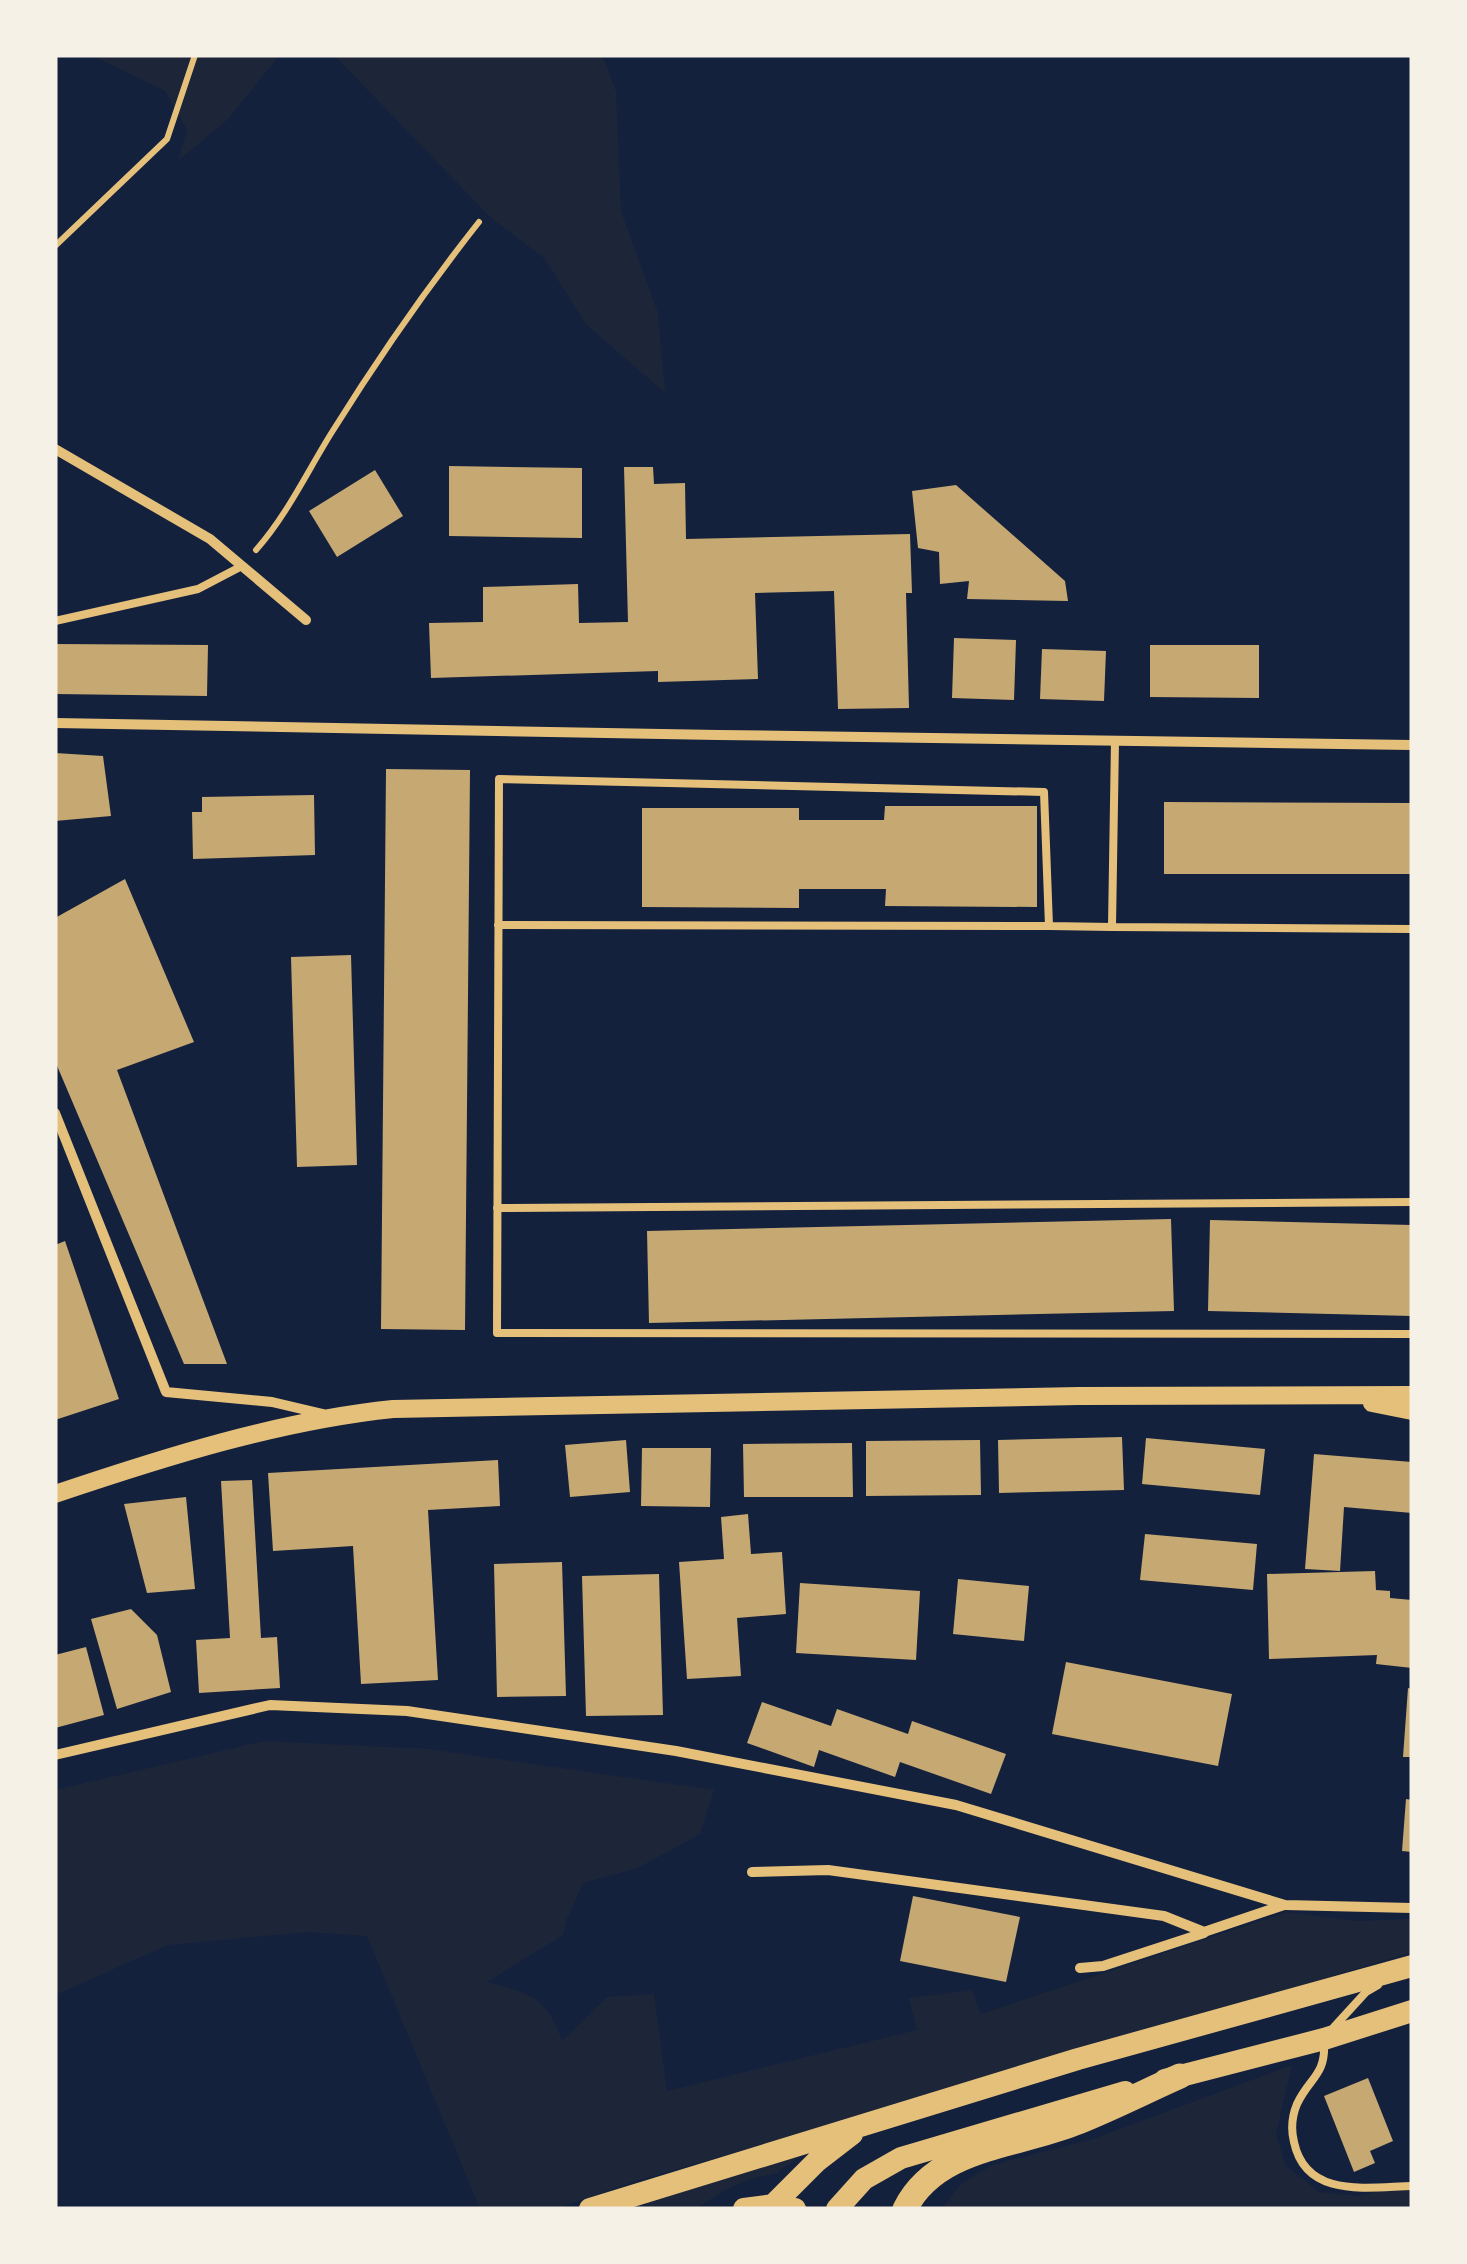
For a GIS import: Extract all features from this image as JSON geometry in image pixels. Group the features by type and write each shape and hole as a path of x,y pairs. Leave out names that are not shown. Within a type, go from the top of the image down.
{"highway":[{"path":"905,2209 919,2185 956,2160 1072,2124 1180,2076"}],"main road":[{"path":"590,2209 1120,2047 1412,1966"},
{"path":"837,2209 864,2179 900,2158 1412,2012"},
{"path":"744,2209 784,2207 817,2161 868,2123"}],"street":[{"path":"55,449 210,539 306,620"},
{"path":"55,723 537,734 1412,745"},
{"path":"55,1113 166,1392 272,1402 329,1416"},
{"path":"55,1494 146,1464 329,1416 393,1410 1059,1396 1412,1394"},
{"path":"1332,1396 1412,1411"},
{"path":"55,1755 270,1705 406,1711 676,1751 956,1805 1285,1905 1412,1908"},
{"path":"752,1872 847,1872 1164,1916 1204,1932"},
{"path":"1080,1968 1103,1966 1285,1905"}],"lane":[{"path":"55,622 198,589 242,566"},
{"path":"1112,927 1114,741"},
{"path":"1049,926 1044,792 499,778 497,1333 1412,1334"},
{"path":"498,925 1412,929"},
{"path":"498,1208 1412,1202"},
{"path":"1412,1966 1366,1992 1324,2040 1325,2062 1297,2104 1291,2130 1296,2154 1314,2176 1337,2187 1412,2183"}],"path":[{"path":"55,246 168,139 195,55"},
{"path":"242,566 272,532 354,399 441,270 479,222"}],"shaded area":[{"path":"91,55 280,55 227,120 178,161 187,130 165,91"},
{"path":"334,55 602,55 616,91 621,211 658,313 665,393 586,324 544,258 490,217"},
{"path":"265,1741 428,1749 714,1790 700,1834 638,1868 583,1883 563,1935 487,1982 535,1999 550,2015 562,2041 607,1997 654,1994 667,2091 917,2030 909,1998 972,1990 981,2014 1287,1912 1356,1921 1412,1919 1412,1952 982,2082 639,2180 555,2209 480,2209 367,1936 307,1932 168,1945 55,1995 55,1790"},
{"path":"1292,2065 1276,2134 1286,2166 1319,2192 1358,2196 1412,2183 1412,2209 941,2209 961,2184 992,2165 1093,2139"},
{"path":"807,2151 777,2173 723,2191 696,2209 652,2209 643,2202"}],"building":[{"path":"449,466 582,468 582,538 449,536"},
{"path":"624,467 653,467 654,484 685,483 686,539 910,534 912,593 906,593 909,708 838,709 834,591 755,593 758,679 658,682 658,671 431,678 429,623 483,622 483,587 578,584 579,623 628,622"},
{"path":"375,470 403,516 337,557 309,511"},
{"path":"956,485 1065,581 1068,601 967,599 969,581 940,584 939,552 918,548 912,491"},
{"path":"954,638 1016,640 1014,700 952,698"},
{"path":"55,644 208,645 207,696 55,694"},
{"path":"1150,645 1259,645 1259,698 1150,697"},
{"path":"1042,649 1106,651 1104,701 1040,699"},
{"path":"55,753 103,756 111,816 55,821"},
{"path":"386,769 470,770 465,1330 381,1329"},
{"path":"314,795 315,855 193,859 192,812 202,812 202,797"},
{"path":"1164,802 1412,803 1412,874 1164,874"},
{"path":"885,806 1037,806 1037,907 885,906 886,889 799,889 799,908 642,907 642,808 799,808 799,820 884,820"},
{"path":"125,879 194,1042 117,1070 227,1364 184,1364 55,1061 55,918"},
{"path":"351,955 357,1165 297,1167 291,957"},
{"path":"1171,1219 1174,1311 649,1323 647,1231"},
{"path":"1210,1220 1412,1225 1412,1316 1208,1311"},
{"path":"65,1241 119,1399 55,1420 55,1245"},
{"path":"1122,1437 1124,1490 999,1493 998,1440"},
{"path":"1146,1438 1265,1449 1260,1495 1142,1484"},
{"path":"626,1440 630,1492 570,1497 565,1445"},
{"path":"980,1440 981,1495 866,1496 866,1441"},
{"path":"852,1443 853,1497 744,1497 743,1444"},
{"path":"642,1448 711,1448 710,1507 641,1506"},
{"path":"1314,1454 1412,1462 1412,1513 1344,1507 1340,1571 1305,1569"},
{"path":"498,1460 500,1506 428,1510 438,1680 361,1684 353,1546 273,1551 268,1473"},
{"path":"252,1480 261,1638 277,1637 280,1688 199,1693 196,1640 230,1638 221,1481"},
{"path":"186,1497 195,1589 147,1593 124,1504"},
{"path":"748,1514 751,1554 782,1552 786,1614 737,1618 741,1676 687,1679 679,1562 724,1559 721,1517"},
{"path":"1145,1534 1257,1544 1253,1590 1140,1580"},
{"path":"562,1562 566,1696 497,1697 494,1564"},
{"path":"1375,1571 1376,1590 1390,1591 1390,1598 1412,1600 1412,1668 1376,1664 1377,1655 1269,1659 1267,1574"},
{"path":"659,1574 663,1715 586,1716 582,1576"},
{"path":"958,1579 1029,1586 1024,1641 953,1634"},
{"path":"800,1583 920,1591 916,1660 796,1653"},
{"path":"131,1609 157,1635 171,1692 117,1709 91,1619"},
{"path":"86,1647 104,1715 55,1728 55,1655"},
{"path":"1066,1662 1232,1694 1218,1766 1052,1734"},
{"path":"1408,1688 1412,1689 1412,1757 1403,1757"},
{"path":"762,1702 831,1726 837,1709 908,1734 912,1721 1006,1754 991,1794 900,1762 895,1777 819,1750 814,1767 747,1743"},
{"path":"1406,1799 1412,1800 1412,1852 1402,1851"},
{"path":"913,1896 1020,1917 1006,1982 900,1961"},
{"path":"1368,2078 1393,2141 1370,2151 1375,2163 1354,2172 1324,2096"}]}
